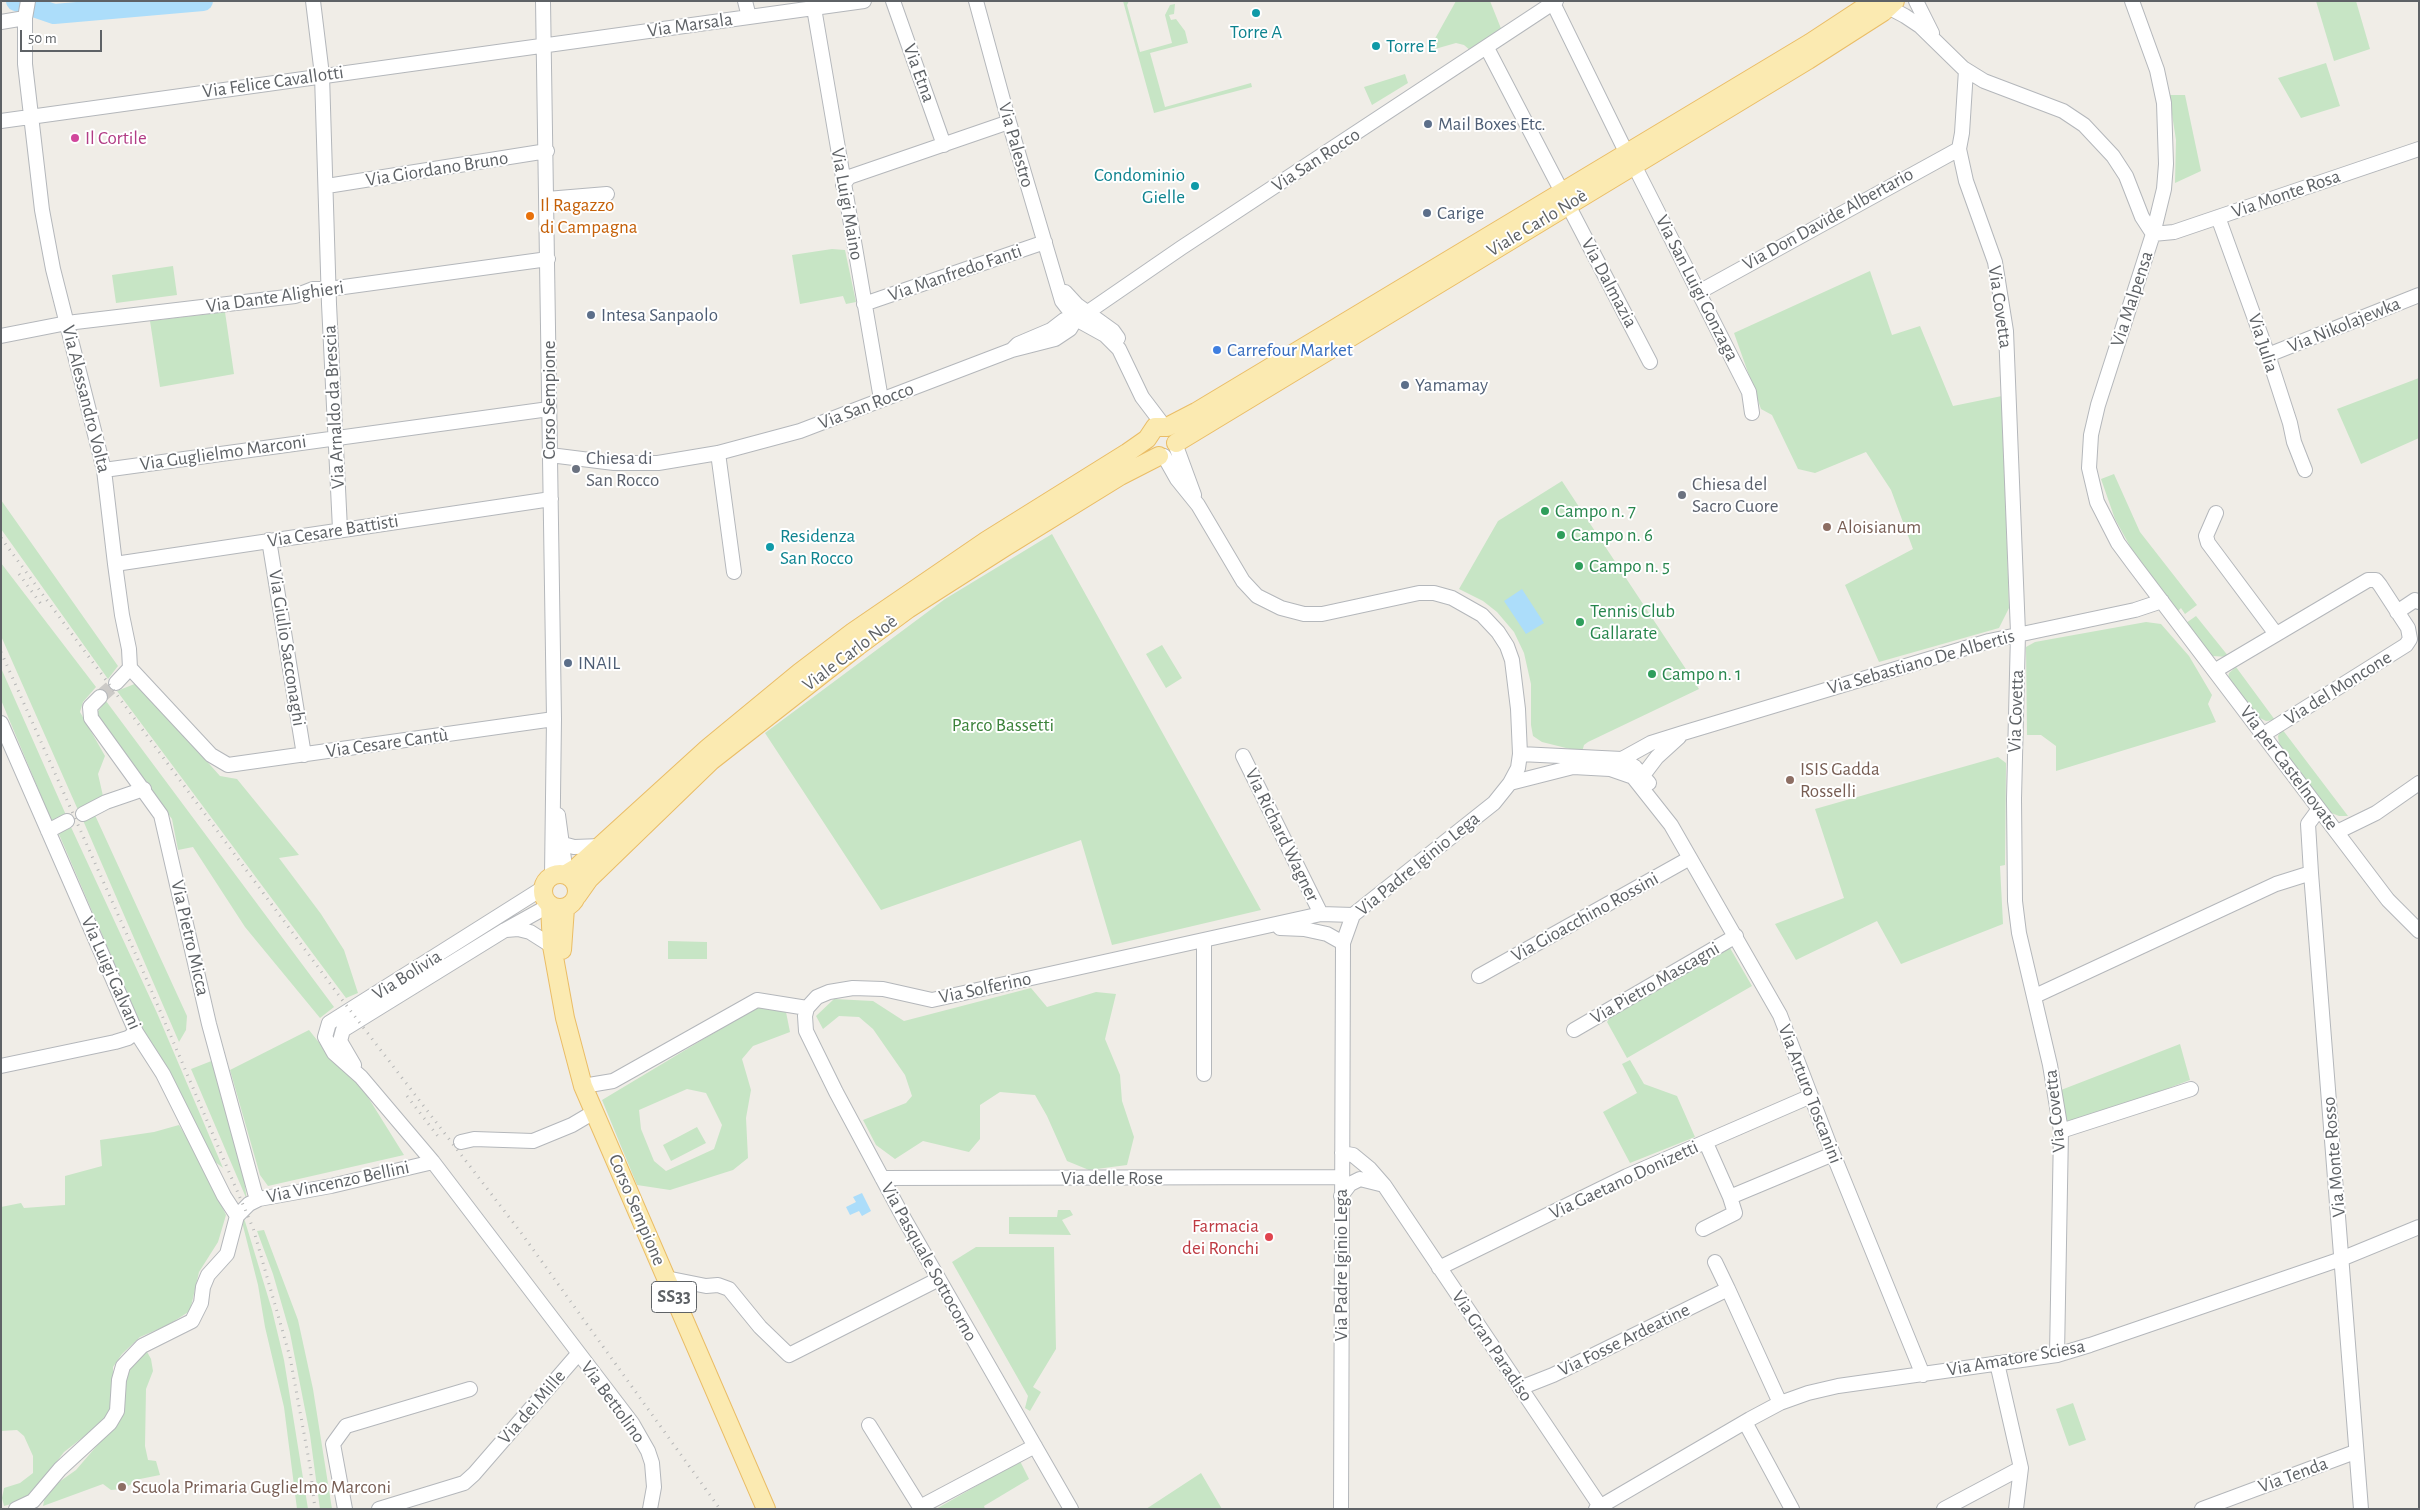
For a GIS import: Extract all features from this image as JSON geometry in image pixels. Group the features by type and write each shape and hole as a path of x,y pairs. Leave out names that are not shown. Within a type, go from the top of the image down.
{"main road":[{"name":"Viale Carlo Noè","path":"553,879 576,868 708,748 807,667 986,541 1115,461 1157,431 1196,412 1631,159 1808,60 1886,3"},
{"name":"Viale Carlo Noè","path":"564,903 712,761 908,609 1120,476 1168,450 1565,198"},
{"path":"1157,431 1174,434 1168,450 1149,449 1157,431"},
{"path":"553,879 573,880 577,886 564,903 544,898 553,879"},
{"name":"Corso Sempione","path":"564,903 552,946 574,1057 583,1086 766,1509"},
{"name":"Corso Sempione","path":"560,988 564,903"}],"street":[{"name":"Via Arnaldo da Brescia","path":"313,1 322,75 334,438 340,529"},
{"name":"Corso Sempione","path":"544,1 554,719 553,879"},
{"path":"745,1 749,17"},
{"name":"Via Marsala","path":"545,44 864,1"},
{"name":"Via Etna","path":"893,1 944,144"},
{"name":"Via Palestro","path":"976,1 1009,122 1060,288 1062,301 1119,348 1157,431"},
{"path":"1916,1 1937,43"},
{"path":"2132,1 2157,70 2164,103 2167,137 2164,189 2153,234"},
{"name":"Via San Rocco","path":"550,455 614,463 658,463 718,453 800,431 1012,350 1055,340 1070,329 1082,316 1181,248 1487,48 1554,2"},
{"name":"Via San Luigi Gonzaga","path":"1554,2 1749,392 1752,413"},
{"name":"Via Malpensa","path":"1886,3 1906,16 1966,70 1984,81 2063,112 2084,125 2113,156 2126,176 2142,218 2153,234 2098,405 2090,444 2089,468 2102,516 2118,543 2162,601"},
{"name":"Via Luigi Maino","path":"814,8 881,399"},
{"path":"1,22 26,10"},
{"name":"Via Alessandro Volta","path":"26,10 25,64 42,210 53,269 104,470 130,668"},
{"name":"Via Felice Cavallotti","path":"1,120 545,44"},
{"name":"Via Dalmazia","path":"1487,48 1650,362"},
{"name":"Via Covetta","path":"1966,70 1962,132 1959,148 1966,181 1995,262 2006,330 2018,633 2014,799 2015,901 2019,933 2050,1064 2061,1131 2057,1354"},
{"path":"843,185 849,177 1009,122"},
{"name":"Via Don Davide Albertario","path":"1699,292 1959,148"},
{"name":"Via Monte Rosa","path":"2153,234 2174,232 2419,149"},
{"name":"Via Giordano Bruno","path":"327,186 547,151"},
{"path":"547,200 607,194"},
{"name":"Via Julia","path":"2218,217 2268,355 2290,423 2294,442 2306,470"},
{"name":"Via Manfredo Fanti","path":"864,304 1045,242"},
{"name":"Via Dante Alighieri","path":"1,336 68,323 295,296 313,289 329,289 548,259"},
{"name":"Via Nikolajewka","path":"2268,355 2419,295"},
{"name":"Via Guglielmo Marconi","path":"104,470 549,409"},
{"name":"Via Padre Iginio Lega","path":"1168,450 1177,479 1198,505 1244,581 1257,596 1281,608 1304,614 1322,614 1419,593 1434,593 1452,598 1482,615 1498,632 1507,646 1512,660 1516,686 1520,754 1518,768 1510,783 1494,803 1353,915 1343,943 1341,1509"},
{"path":"718,453 734,572"},
{"name":"Via Cesare Battisti","path":"115,564 551,499"},
{"path":"2216,513 2206,536 2208,543 2276,634"},
{"name":"Via Giulio Sacconaghi","path":"270,540 304,755"},
{"name":"Via del Moncone","path":"2216,670 2372,578 2380,585 2397,612 2409,634 2410,640 2406,645 2264,734"},
{"path":"2397,612 2415,600 2419,602"},
{"name":"Via Sebastiano De Albertis","path":"1622,759 1637,750 1683,733 2018,633 2135,610 2162,601"},
{"name":"Via per Castelnovate","path":"2162,601 2388,900 2419,931"},
{"path":"116,683 130,668"},
{"name":"Via Cesare Cantù","path":"130,668 211,755 221,763 234,765 554,719"},
{"name":"Via Pietro Micca","path":"100,697 90,707 91,718 161,815 209,1024 255,1193 259,1199"},
{"name":"Via Luigi Galvani","path":"1,723 136,1032 163,1074 224,1196 241,1212"},
{"name":"Via Sebastiano De Albertis","path":"1637,775 1683,733"},
{"path":"1637,750 1637,775"},
{"path":"1520,754 1622,759 1637,775"},
{"name":"Via Richard Wagner","path":"1243,756 1321,914"},
{"path":"1510,783 1573,767 1610,769 1637,775"},
{"name":"Via Arturo Toscanini","path":"1637,775 1662,801 1671,825 1780,1016 1833,1154 1923,1375"},
{"path":"2336,832 2376,813 2419,783"},
{"path":"83,814 106,802 144,790"},
{"name":"Corso Sempione","path":"553,879 563,844 554,800"},
{"name":"Via Monte Rosso","path":"2319,808 2308,824 2355,1452 2361,1509"},
{"path":"48,831 67,821"},
{"path":"563,844 574,847 601,846"},
{"name":"Via Gioacchino Rossini","path":"1479,976 1690,858"},
{"path":"2035,996 2276,884 2311,873"},
{"name":"Via Bolivia","path":"432,1162 361,1077 334,1053 326,1042 325,1032 329,1023 553,879"},
{"name":"Via Bolivia","path":"361,1077 340,1041 342,1030 506,930 564,903"},
{"name":"Via Solferino","path":"807,1008 817,997 853,988 883,989 932,1000 1321,914 1353,915"},
{"name":"Via Solferino","path":"1262,927 1304,929 1327,934 1343,943"},
{"path":"506,930 518,929 530,932 552,946"},
{"name":"Via Pietro Mascagni","path":"1574,1030 1736,936"},
{"path":"1204,940 1204,1074"},
{"path":"583,1086 613,1081 757,1000 807,1008"},
{"name":"Via Pasquale Sottocorno","path":"807,1008 805,1016 806,1031 812,1045 882,1178 1072,1509"},
{"path":"1,1066 115,1042 128,1038 136,1032"},
{"path":"2061,1131 2191,1089"},
{"name":"Via Gaetano Donizetti","path":"1439,1268 1627,1176 1811,1096"},
{"path":"461,1142 474,1139 533,1141 572,1125 594,1112"},
{"path":"1703,1229 1735,1213 1706,1142"},
{"name":"Via Gran Paradiso","path":"1342,1153 1353,1155 1370,1168 1384,1185 1598,1508"},
{"path":"1730,1198 1833,1154"},
{"name":"Via Vincenzo Bellini","path":"241,1212 259,1199 331,1186 432,1162"},
{"name":"Via dei Mille","path":"379,1509 464,1483 474,1474 578,1354 432,1162"},
{"name":"Via delle Rose","path":"882,1178 1342,1177"},
{"path":"1341,1196 1350,1184 1360,1179 1384,1185"},
{"path":"16,1509 34,1505 60,1469 110,1423 117,1411 119,1380 123,1366 142,1346 192,1321 201,1303 203,1287 208,1275 227,1254 241,1212"},
{"name":"Via Amatore Sciesa","path":"1598,1508 1745,1422 1780,1403 1808,1393 1838,1386 2057,1354 2090,1346 2341,1259 2419,1227"},
{"path":"1714,1262 1780,1403"},
{"path":"666,1278 706,1286 718,1285 729,1289 760,1327 789,1355 939,1279"},
{"name":"Via Fosse Ardeatine","path":"1520,1388 1553,1375 1728,1289"},
{"name":"Via Bettolino","path":"578,1354 632,1423 648,1451 654,1474 650,1509"},
{"path":"1997,1364 2021,1468 2016,1509"},
{"path":"345,1509 333,1444 346,1426 470,1389"},
{"path":"1745,1422 1792,1509"},
{"path":"869,1425 920,1508 1035,1446"},
{"name":"Via Tenda","path":"2202,1509 2355,1452"},
{"path":"1944,1509 2021,1468"}],"green space":[{"path":"1123,1 1129,1 1127,5 1140,52 1172,43 1165,15 1170,5 1175,4 1174,14 1169,15 1171,20 1176,19 1185,31 1188,43 1150,53 1165,107 1251,83 1252,87 1154,113"},
{"path":"1456,1 1490,1 1502,31 1471,51 1464,45 1456,43 1428,51"},
{"path":"2316,1 2356,1 2370,49 2334,61"},
{"path":"2326,63 2340,106 2301,118 2278,78"},
{"path":"1405,74 1408,83 1372,105 1364,87"},
{"path":"2169,95 2185,95 2201,171 2175,183 2176,140"},
{"path":"832,249 845,250 856,302 846,304 843,296 800,304 792,255"},
{"path":"173,266 177,295 116,303 112,275"},
{"path":"1870,271 1892,335 1920,326 1953,406 2002,396 2009,608 1999,628 1879,662 1845,585 1913,549 1891,490 1866,452 1815,473 1798,469 1772,415 1761,409 1734,333"},
{"path":"225,312 234,374 160,387 150,321"},
{"path":"2419,378 2419,438 2361,464 2337,409"},
{"path":"2114,474 2140,532 2197,605 2185,614 2181,608 2178,611 2131,548 2115,519 2101,479"},
{"name":"Tennis Club Gallarate","path":"1562,481 1699,689 1588,742 1584,745 1582,752 1542,742 1533,736 1531,725 1531,684 1524,653 1514,632 1497,612 1483,601 1459,589 1498,521"},
{"path":"1,500 118,666 108,679 1,529"},
{"name":"Parco Bassetti","path":"1052,534 1261,910 1112,945 1081,840 881,910 765,733 945,599"},
{"path":"1,563 96,687 83,702 80,712 105,756 98,774 103,796 78,810 1,636"},
{"path":"2196,616 2229,657 2212,656 2186,623"},
{"path":"2146,622 2161,624 2189,656 2212,695 2208,704 2216,722 2056,771 2056,746 2041,735 2027,735 2026,647 2035,642"},
{"path":"1162,645 1182,678 1166,688 1146,654"},
{"path":"2236,667 2275,720 2266,721 2258,717 2228,678 2229,673"},
{"path":"1,668 66,815 52,822 1,700"},
{"path":"137,683 220,776 237,779 299,855 279,858 321,914 344,950 358,993 346,998 117,691"},
{"path":"106,701 334,1007 320,1018 245,927 193,847 178,850 172,819 95,715"},
{"path":"2282,729 2348,816 2339,816 2329,812 2279,744 2278,736"},
{"path":"1998,757 2006,763 2005,865 2000,866 2003,924 1901,964 1877,921 1796,960 1775,924 1844,898 1815,809"},
{"path":"94,813 187,1016 186,1030 179,1042 82,818"},
{"path":"70,825 157,1013 223,1168 214,1161 158,1052 144,1032 58,832"},
{"path":"668,941 707,942 707,959 668,959"},
{"path":"1730,948 1752,986 1627,1058 1607,1022 1610,1017"},
{"path":"1031,988 1047,1007 1096,992 1116,994 1105,1039 1120,1075 1122,1101 1134,1137 1127,1165 1089,1170 1067,1161 1047,1116 1035,1095 1000,1092 980,1105 980,1139 969,1152 923,1141 895,1159 876,1145 863,1120 906,1103 912,1096 905,1075 873,1029 859,1017 839,1016 823,1029 816,1016 834,999 873,1001 904,1021"},
{"path":"762,1004 786,1012 790,1032 753,1046 742,1059 751,1090 746,1118 748,1158 733,1170 670,1190 637,1185 602,1100","holes":["687,1089 706,1093 722,1125 714,1149 666,1171 654,1161 641,1129 639,1110"]},
{"path":"309,1030 321,1045 356,1078 404,1155 268,1186 260,1175 230,1070"},
{"path":"2180,1044 2190,1080 2069,1126 2065,1123 2061,1090"},
{"path":"214,1060 242,1166 247,1200 191,1069"},
{"path":"1630,1060 1644,1084 1677,1096 1695,1137 1630,1163 1603,1112 1637,1093 1622,1064"},
{"path":"179,1125 201,1162 226,1215 218,1242 199,1272 190,1311 168,1325 140,1337 122,1354 113,1367 113,1409 109,1417 64,1452 35,1490 22,1501 4,1506 2,1498 4,1488 20,1483 33,1473 33,1456 24,1436 17,1430 1,1431 1,1207 21,1203 24,1208 65,1205 65,1176 102,1166 100,1140 154,1132"},
{"path":"697,1127 706,1143 671,1161 663,1145"},
{"path":"1058,1210 1070,1210 1073,1215 1062,1220 1071,1235 1009,1234 1009,1217 1057,1217"},
{"path":"244,1218 272,1310 284,1360 308,1509 297,1509 284,1407 265,1327 258,1285 242,1222"},
{"path":"264,1230 298,1320 313,1389 332,1509 320,1509 310,1435 290,1333 273,1274 257,1231"},
{"path":"976,1247 1054,1247 1056,1349 1033,1387 1041,1392 1030,1411 1025,1408 1028,1396 952,1262"},
{"path":"146,1350 151,1359 153,1371 146,1389 145,1446 148,1460 156,1461 160,1475 140,1479 123,1489 111,1490 103,1484 43,1506 45,1497 59,1482 76,1470 113,1427 131,1363"},
{"path":"2073,1403 2086,1440 2069,1446 2056,1409"},
{"path":"1020,1461 1029,1479 984,1506 985,1509 936,1509"},
{"path":"1201,1473 1222,1509 1146,1509"}],"water":[{"path":"1522,589 1544,623 1526,634 1504,601"},
{"path":"862,1193 871,1211 862,1216 859,1211 850,1215 846,1207 856,1202 853,1197"}],"waterway":[{"path":"16,1 54,14 203,1"}],"tunnel":[{"path":"100,697 116,683"}],"railway":[{"path":"1,538 343,1001 522,1234 720,1509"},
{"path":"19,574 41,604"},
{"path":"1,652 140,964 253,1228 290,1357 310,1466 315,1509"},
{"path":"407,1096 440,1139"}],"place":[{"name":"Torre A","path":"1256,13"},
{"name":"Torre E","path":"1376,46"},
{"name":"Mail Boxes Etc.","path":"1428,124"},
{"name":"Il Cortile","path":"75,138"},
{"name":"Condominio Gielle","path":"1195,186"},
{"name":"Carige","path":"1427,213"},
{"name":"Il Ragazzo di Campagna","path":"530,216"},
{"name":"Intesa Sanpaolo","path":"591,315"},
{"name":"Carrefour Market","path":"1217,350"},
{"name":"Yamamay","path":"1405,385"},
{"name":"Chiesa di San Rocco","path":"576,469"},
{"name":"Chiesa del Sacro Cuore","path":"1682,495"},
{"name":"Campo n. 7","path":"1545,511"},
{"name":"Aloisianum","path":"1827,527"},
{"name":"Campo n. 6","path":"1561,535"},
{"name":"Residenza San Rocco","path":"770,547"},
{"name":"Campo n. 5","path":"1579,566"},
{"name":"Tennis Club Gallarate","path":"1580,622"},
{"name":"INAIL","path":"568,663"},
{"name":"Campo n. 1","path":"1652,674"},
{"name":"ISIS Gadda Rosselli","path":"1790,780"},
{"name":"Farmacia dei Ronchi","path":"1269,1237"},
{"name":"Scuola Primaria Guglielmo Marconi","path":"122,1487"}]}
